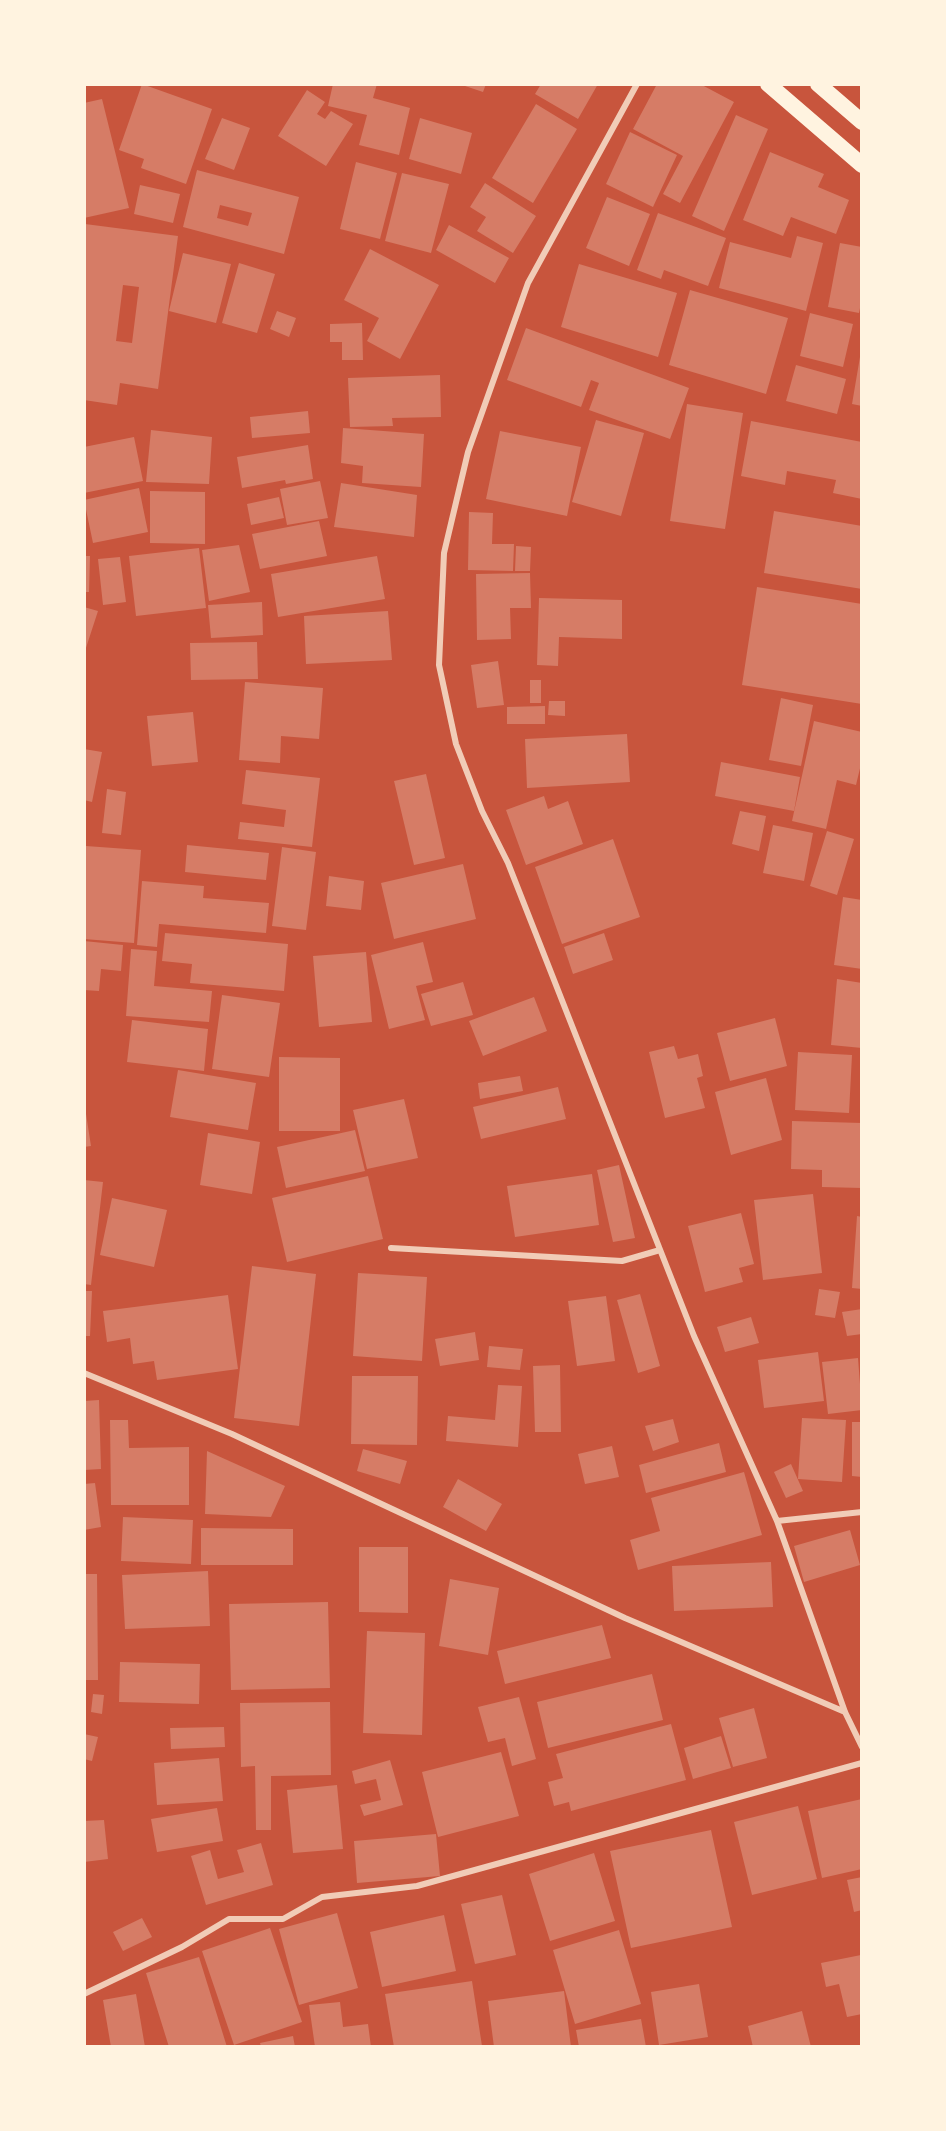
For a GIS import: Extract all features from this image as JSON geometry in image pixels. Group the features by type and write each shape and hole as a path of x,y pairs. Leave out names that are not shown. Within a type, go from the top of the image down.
{"highway":[{"path":"768,84 862,165"},
{"path":"818,84 862,122"}],"street":[{"path":"637,84 528,283 468,452 444,553 439,665 460,755 482,811 508,863 694,1336 777,1521 845,1712 862,1747"},
{"path":"391,1248 622,1261 660,1250"},
{"path":"84,1373 232,1434 625,1618 845,1712"},
{"path":"777,1521 862,1512"},
{"path":"84,1994 182,1947 229,1919 283,1919 322,1897 417,1886 862,1763"}],"building":[{"path":"142,84 212,109 186,184 141,168 144,159 119,150"},
{"path":"333,84 377,84 373,98 410,108 399,155 359,145 367,115 328,106"},
{"path":"459,84 486,84 483,92"},
{"path":"541,84 598,84 578,119 535,94"},
{"path":"657,84 700,84 734,102 680,203 663,194 683,156 633,129"},
{"path":"307,90 325,102 317,114 325,119 331,111 353,124 326,166 278,136"},
{"path":"102,99 129,208 84,218 84,103"},
{"path":"536,104 577,129 533,203 492,178"},
{"path":"736,115 768,129 724,231 692,216"},
{"path":"222,118 250,128 234,170 205,159"},
{"path":"420,118 472,133 461,174 409,159"},
{"path":"630,132 677,155 653,207 606,184"},
{"path":"770,152 824,174 818,187 849,200 836,234 791,217 783,236 743,220"},
{"path":"356,162 397,173 380,239 340,229"},
{"path":"197,170 299,197 284,254 183,227","holes":["220,205 252,213 248,226 217,218"]},
{"path":"402,173 449,184 431,253 385,241"},
{"path":"485,183 536,216 513,253 477,231 486,217 470,207"},
{"path":"140,185 180,194 173,223 134,214"},
{"path":"607,197 650,214 629,266 586,248"},
{"path":"658,213 726,238 708,286 664,270 661,279 637,270"},
{"path":"85,224 178,236 158,389 120,383 117,405 84,400","holes":["123,285 139,287 132,343 116,341"]},
{"path":"449,225 509,258 495,283 436,250"},
{"path":"797,236 823,243 806,311 719,288 730,242 791,258"},
{"path":"840,243 862,247 862,298 859,313 828,307"},
{"path":"370,249 439,285 400,359 367,341 379,318 344,300"},
{"path":"183,253 231,264 216,323 169,311"},
{"path":"239,263 275,274 257,333 222,323"},
{"path":"579,264 677,293 658,357 561,327"},
{"path":"690,290 788,318 766,394 669,365"},
{"path":"277,311 296,318 289,337 270,329"},
{"path":"810,313 853,324 843,367 800,356"},
{"path":"362,323 363,360 342,360 342,342 330,342 330,324"},
{"path":"526,328 689,388 670,439 589,410 599,383 591,380 581,407 507,380"},
{"path":"862,351 862,406 852,404"},
{"path":"796,365 846,379 837,414 786,401"},
{"path":"440,375 441,417 392,418 393,426 350,427 348,378"},
{"path":"687,404 743,413 725,529 670,521"},
{"path":"308,411 310,433 252,438 250,417"},
{"path":"596,420 644,433 621,516 572,502"},
{"path":"751,421 862,442 862,499 833,493 836,480 787,471 785,485 741,476"},
{"path":"343,428 424,434 421,487 362,483 363,466 341,463"},
{"path":"151,430 212,437 209,484 146,482"},
{"path":"500,431 581,447 567,516 486,499"},
{"path":"134,437 143,481 84,493 84,447"},
{"path":"308,445 313,479 286,484 285,480 242,488 237,457"},
{"path":"320,481 328,518 287,525 280,489"},
{"path":"341,483 417,495 414,537 334,527"},
{"path":"139,488 148,532 93,543 84,500"},
{"path":"150,491 205,492 205,544 150,543"},
{"path":"279,497 284,518 251,525 247,504"},
{"path":"774,511 862,526 862,589 764,573"},
{"path":"469,512 493,513 492,544 514,544 513,571 468,570"},
{"path":"319,521 327,556 260,569 252,534"},
{"path":"239,545 250,592 209,601 202,550"},
{"path":"516,546 531,547 530,571 515,571"},
{"path":"199,548 206,608 136,616 129,556"},
{"path":"84,556 90,556 89,592 84,592"},
{"path":"377,556 385,599 278,617 271,574"},
{"path":"120,557 126,602 103,605 98,559"},
{"path":"530,573 531,608 510,608 511,639 477,640 476,574"},
{"path":"757,587 862,604 862,704 742,685"},
{"path":"539,598 622,600 622,639 559,637 558,666 537,665"},
{"path":"262,602 263,635 211,638 208,605"},
{"path":"84,607 98,611 84,654"},
{"path":"388,611 392,660 306,664 304,616"},
{"path":"257,642 258,679 191,680 190,643"},
{"path":"498,661 504,705 477,708 471,665"},
{"path":"530,680 541,680 541,703 530,703"},
{"path":"245,682 323,688 319,739 281,736 280,763 239,760"},
{"path":"781,698 813,705 801,766 769,760"},
{"path":"549,701 565,701 565,716 548,715"},
{"path":"545,706 545,724 507,724 507,707"},
{"path":"193,712 198,762 152,766 147,716"},
{"path":"814,721 862,732 862,760 856,785 837,780 826,829 792,821"},
{"path":"627,734 630,782 527,788 525,739"},
{"path":"84,749 102,752 92,802 84,800"},
{"path":"721,762 800,777 794,811 715,796"},
{"path":"246,770 320,778 312,847 238,839 240,822 284,827 286,810 242,804"},
{"path":"426,774 445,858 414,865 394,781"},
{"path":"107,789 126,792 121,835 102,833"},
{"path":"544,796 548,809 568,801 583,844 526,865 506,810"},
{"path":"740,811 766,816 759,851 732,844"},
{"path":"773,825 813,833 804,881 763,873"},
{"path":"827,831 854,839 837,895 810,886"},
{"path":"613,839 640,917 562,944 535,867"},
{"path":"187,845 269,853 266,880 185,872"},
{"path":"86,846 141,850 134,943 84,939"},
{"path":"282,847 316,852 306,930 272,926"},
{"path":"463,864 476,919 394,939 381,883"},
{"path":"329,876 364,881 361,910 326,906"},
{"path":"142,881 204,886 203,898 269,903 266,933 159,924 157,947 137,945"},
{"path":"843,897 862,900 862,969 834,965"},
{"path":"165,933 288,944 284,991 190,983 192,964 162,961"},
{"path":"604,933 613,960 573,974 564,947"},
{"path":"84,941 123,945 121,971 101,969 99,991 84,990"},
{"path":"423,942 433,982 416,986 425,1020 389,1029 371,955"},
{"path":"131,949 157,951 154,986 212,991 209,1022 126,1016"},
{"path":"366,952 372,1022 319,1027 313,956"},
{"path":"837,979 862,983 862,1048 831,1045"},
{"path":"463,982 473,1015 431,1026 421,994"},
{"path":"222,995 280,1003 269,1077 212,1069"},
{"path":"534,997 547,1031 483,1056 469,1021"},
{"path":"775,1018 787,1066 730,1081 717,1033"},
{"path":"132,1020 208,1029 204,1071 127,1062"},
{"path":"674,1046 678,1059 698,1054 703,1076 697,1078 705,1108 665,1118 649,1052"},
{"path":"798,1052 852,1055 849,1113 795,1110"},
{"path":"279,1057 340,1058 340,1131 279,1131"},
{"path":"178,1070 256,1083 248,1130 170,1117"},
{"path":"520,1076 523,1091 480,1099 478,1083"},
{"path":"766,1078 782,1140 731,1155 715,1092"},
{"path":"558,1087 566,1119 481,1139 473,1107"},
{"path":"404,1099 418,1158 367,1169 353,1110"},
{"path":"84,1101 91,1146 84,1147"},
{"path":"792,1121 862,1123 862,1188 822,1187 822,1170 791,1169"},
{"path":"355,1130 365,1171 286,1188 277,1147"},
{"path":"208,1133 260,1142 252,1194 200,1185"},
{"path":"619,1165 635,1238 613,1242 597,1170"},
{"path":"592,1174 599,1225 515,1237 507,1186"},
{"path":"368,1176 383,1239 287,1262 272,1198"},
{"path":"84,1180 103,1182 91,1285 84,1284"},
{"path":"813,1194 822,1273 763,1280 754,1200"},
{"path":"112,1198 167,1210 154,1267 100,1255"},
{"path":"741,1213 754,1264 739,1268 743,1282 705,1292 688,1226"},
{"path":"857,1216 862,1217 862,1289 852,1288"},
{"path":"252,1266 316,1274 299,1426 234,1418"},
{"path":"358,1273 427,1277 422,1361 353,1356"},
{"path":"819,1289 840,1292 835,1318 815,1315"},
{"path":"84,1291 92,1291 90,1336 84,1336"},
{"path":"640,1294 660,1366 638,1373 617,1300"},
{"path":"228,1295 238,1369 157,1380 154,1361 133,1364 130,1338 107,1342 103,1311"},
{"path":"606,1296 615,1361 577,1366 568,1301"},
{"path":"862,1309 862,1334 847,1336 842,1312"},
{"path":"751,1317 759,1343 725,1352 717,1327"},
{"path":"475,1332 479,1360 440,1366 435,1339"},
{"path":"489,1346 523,1349 520,1370 487,1367"},
{"path":"818,1352 824,1401 764,1408 758,1360"},
{"path":"858,1358 862,1410 828,1414 822,1362"},
{"path":"560,1365 561,1432 535,1432 533,1366"},
{"path":"352,1376 418,1376 417,1445 351,1444"},
{"path":"498,1385 522,1386 518,1447 446,1441 448,1416 495,1420"},
{"path":"99,1400 101,1469 84,1470 84,1401"},
{"path":"802,1418 846,1420 842,1482 798,1479"},
{"path":"673,1419 679,1442 653,1451 645,1426"},
{"path":"110,1420 128,1420 129,1448 189,1447 189,1505 111,1505"},
{"path":"852,1422 862,1422 862,1477 852,1476"},
{"path":"719,1443 726,1472 646,1493 639,1465"},
{"path":"612,1446 619,1477 585,1484 578,1454"},
{"path":"363,1449 407,1461 400,1484 357,1471"},
{"path":"207,1451 285,1486 271,1517 205,1514"},
{"path":"791,1464 803,1491 786,1498 774,1472"},
{"path":"744,1472 762,1535 638,1570 630,1540 660,1531 651,1498"},
{"path":"458,1479 502,1504 486,1531 443,1507"},
{"path":"95,1483 101,1527 84,1530 84,1484"},
{"path":"123,1517 193,1520 191,1564 121,1561"},
{"path":"201,1528 293,1529 293,1565 201,1565"},
{"path":"850,1530 860,1565 804,1582 794,1546"},
{"path":"359,1547 408,1547 408,1613 359,1612"},
{"path":"771,1562 773,1607 674,1611 672,1566"},
{"path":"208,1571 210,1626 125,1629 122,1575"},
{"path":"84,1574 97,1574 98,1680 84,1680"},
{"path":"450,1579 499,1588 488,1655 439,1646"},
{"path":"328,1602 330,1688 231,1690 229,1604"},
{"path":"602,1625 611,1658 505,1684 497,1651"},
{"path":"367,1631 425,1633 422,1735 363,1733"},
{"path":"120,1662 200,1664 199,1704 119,1702"},
{"path":"652,1674 663,1720 548,1748 537,1702"},
{"path":"93,1694 104,1695 102,1714 91,1712"},
{"path":"519,1697 536,1759 512,1766 505,1738 488,1742 478,1707"},
{"path":"330,1702 331,1775 271,1776 271,1830 256,1830 255,1766 241,1767 240,1703"},
{"path":"754,1708 767,1758 733,1767 719,1718"},
{"path":"671,1724 686,1780 571,1811 569,1802 554,1806 548,1782 563,1778 556,1754"},
{"path":"224,1727 225,1747 171,1749 170,1728"},
{"path":"84,1734 98,1737 92,1761 84,1759"},
{"path":"721,1736 731,1768 693,1779 684,1748"},
{"path":"501,1752 519,1816 438,1837 422,1772"},
{"path":"219,1758 223,1801 157,1805 154,1763"},
{"path":"390,1760 403,1805 364,1816 360,1805 381,1800 376,1779 355,1784 352,1771"},
{"path":"337,1785 343,1849 293,1853 287,1790"},
{"path":"862,1799 862,1869 822,1878 808,1811"},
{"path":"798,1806 817,1879 752,1895 734,1822"},
{"path":"217,1808 223,1841 157,1852 151,1819"},
{"path":"104,1820 108,1859 84,1862 84,1821"},
{"path":"711,1830 732,1927 631,1948 610,1851"},
{"path":"436,1834 440,1876 357,1883 354,1841"},
{"path":"261,1843 273,1885 206,1905 191,1856 210,1850 218,1879 244,1872 237,1850"},
{"path":"594,1853 615,1921 550,1941 529,1874"},
{"path":"862,1877 862,1910 854,1912 847,1880"},
{"path":"502,1895 516,1955 475,1964 461,1904"},
{"path":"337,1913 358,1988 299,2005 279,1929"},
{"path":"444,1915 456,1971 382,1987 370,1932"},
{"path":"142,1918 152,1937 123,1951 113,1932"},
{"path":"270,1928 302,2022 234,2045 202,1951"},
{"path":"619,1930 641,2004 575,2024 553,1950"},
{"path":"861,1955 862,2014 847,2017 839,1984 826,1987 821,1963"},
{"path":"199,1957 227,2047 169,2047 146,1973"},
{"path":"472,1981 482,2046 394,2047 385,1994"},
{"path":"699,1984 708,2037 659,2045 651,1992"},
{"path":"564,1991 571,2047 494,2047 488,2001"},
{"path":"136,1994 145,2047 111,2047 103,2000"},
{"path":"340,2002 343,2027 368,2024 371,2047 315,2047 309,2005"},
{"path":"802,2011 811,2047 753,2047 748,2026"},
{"path":"641,2019 646,2047 579,2047 576,2030"},
{"path":"293,2036 295,2047 261,2047 260,2043"}]}
